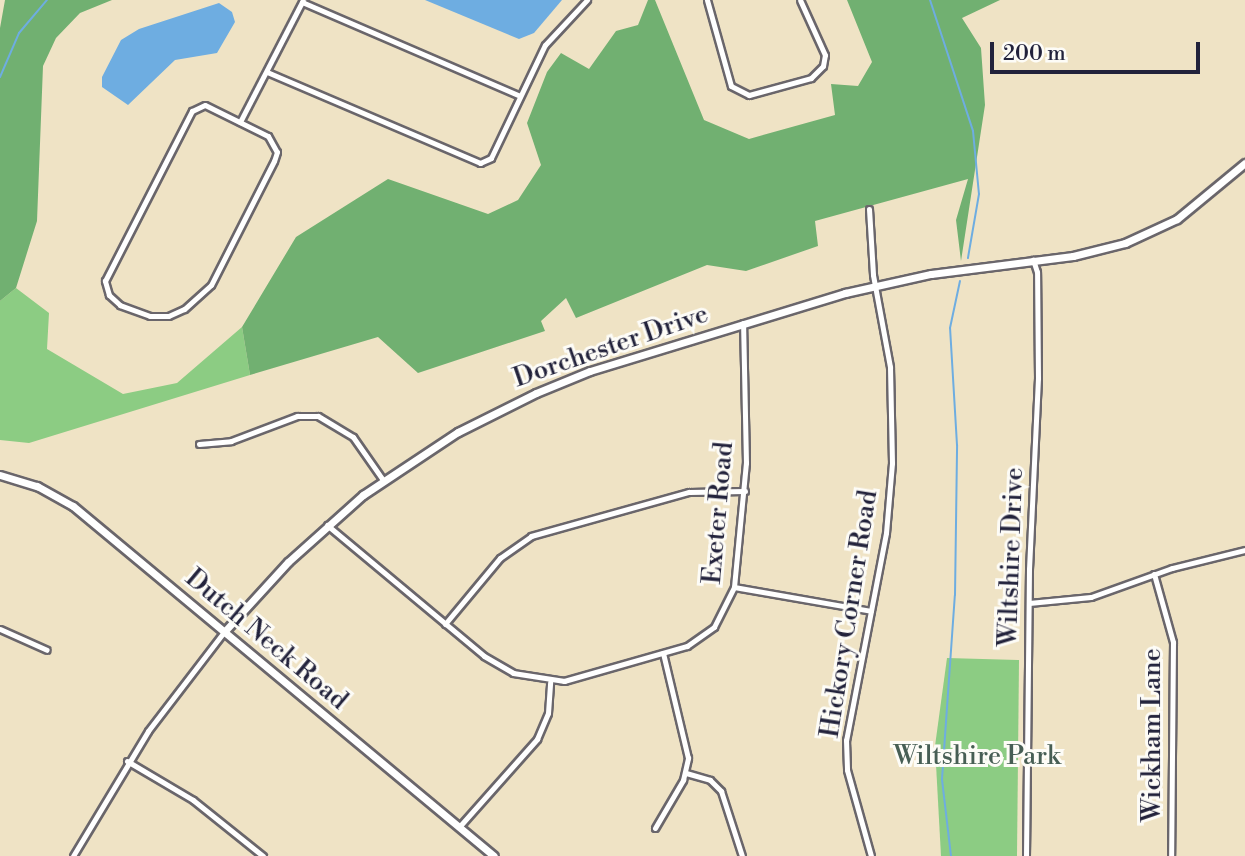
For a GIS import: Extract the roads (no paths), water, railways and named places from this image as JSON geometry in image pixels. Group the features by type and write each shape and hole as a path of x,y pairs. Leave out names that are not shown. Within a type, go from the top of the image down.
{"street":[{"path":"267,72 480,163 491,158 545,45 587,0"},
{"path":"707,0 731,86 749,95 811,78 823,66 825,55 800,0"},
{"path":"240,122 302,1 520,96"},
{"path":"205,106 240,122 268,136 276,152 211,285 196,302 168,316 150,316 120,305 109,295 105,281 110,267 192,111 205,106"},
{"name":"Dorchester Drive","path":"73,856 127,761 224,632 327,525 383,480 458,432 536,393 743,323 875,285 1088,253 1143,236 1196,206 1245,164"},
{"name":"Hickory Corner Road","path":"869,209 875,285 892,400 890,498 846,740 848,769 871,856"},
{"name":"Wiltshire Drive","path":"1026,856 1030,603 1038,378 1037,272 1033,260"},
{"name":"Exeter Road","path":"327,525 503,669 550,682 687,646 714,627 734,587 745,491 743,323"},
{"path":"199,444 231,441 297,416 318,416 353,437 383,480"},
{"name":"Dutch Neck Road","path":"0,475 37,486 73,506 494,856"},
{"path":"445,624 500,558 531,536 689,492 745,491"},
{"path":"1030,603 1080,600 1154,574 1245,550"},
{"name":"Wickham Lane","path":"1154,574 1173,642 1171,856"},
{"path":"734,587 871,611"},
{"path":"0,629 47,650"},
{"path":"655,828 686,773 687,738 663,653"},
{"path":"459,827 541,732 550,682"},
{"path":"127,761 193,800 263,856"},
{"path":"686,773 709,780 720,790 742,856"}],"water":[{"path":"425,0 562,0 534,33 519,39"},
{"path":"219,3 232,12 235,22 217,53 175,60 128,105 102,87 102,77 121,40 139,29"}],"waterway":[{"path":"0,77 19,33 47,0"},
{"path":"930,0 973,131 979,194 968,258"},
{"path":"951,856 942,779 955,595 957,445 950,328 960,281"}],"park label":[{"name":"Wiltshire Park","path":"977,757"}]}
